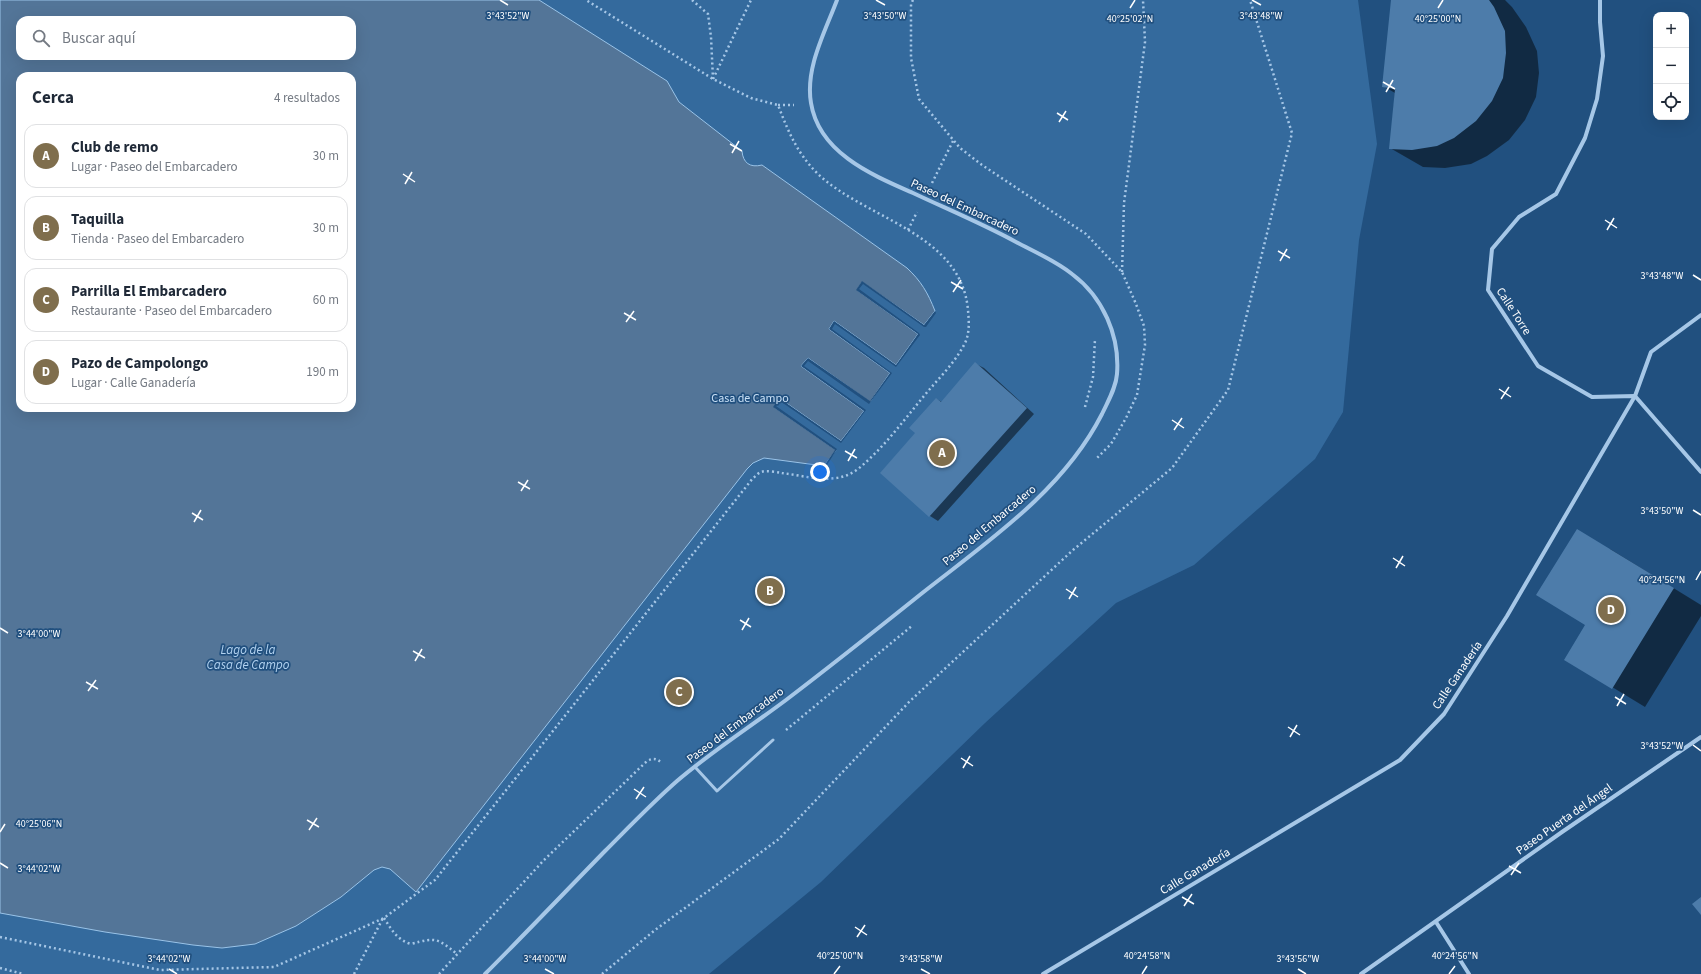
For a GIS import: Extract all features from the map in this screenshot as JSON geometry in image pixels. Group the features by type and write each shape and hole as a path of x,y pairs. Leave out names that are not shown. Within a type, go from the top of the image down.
{"street":[{"name":"Paseo del Embarcadero","path":"485,974 663,793 819,675 1008,526 1052,485 1089,437 1112,394 1117,376 1117,349 1109,319 1091,292 1072,274 1000,234 877,177 851,162 836,148 820,129 811,104 809,80 816,55 837,0"},
{"name":"Calle Torre","path":"1600,0 1603,56 1597,99 1586,138 1556,194 1519,216 1492,250 1488,290 1538,366 1592,397 1636,396"},
{"name":"Calle Ganadería","path":"1043,974 1051,972 1400,760 1444,714 1507,616 1636,396 1651,352 1701,315"},
{"path":"1636,396 1701,472"},
{"name":"Paseo Puerta del Ángel","path":"1361,974 1568,828 1701,737"},
{"path":"1436,922 1469,974"}],"lane":[{"path":"695,768 717,791 773,740"}],"path":[{"path":"0,937 160,970 274,967 384,918 435,880 753,478 761,472 772,471 828,479 843,477 857,470 883,445 950,365 965,344 969,327 967,298 955,273 939,251 908,230 862,204 818,173 803,157 790,137 778,106 751,98 713,79 586,0"},
{"path":"692,0 708,14 712,37 713,79"},
{"path":"713,79 751,0"},
{"path":"913,0 911,4 911,58 919,99 960,148 982,165 1086,234 1122,272 1144,326 1145,345 1137,395 1111,444 1095,460"},
{"path":"1122,272 1124,203 1146,42 1143,0"},
{"path":"602,974 655,930 779,839 910,701 1073,550 1172,468 1228,390 1292,133 1250,0"},
{"path":"794,98 795,109"},
{"path":"934,178 953,140"},
{"path":"910,209 924,215"},
{"path":"908,230 914,218"},
{"path":"1085,408 1093,377 1095,360 1094,332"},
{"path":"773,740 914,623"},
{"path":"439,974 544,860 647,761 652,758 657,759 662,763"},
{"path":"384,918 396,936 408,943 411,944 432,939 443,943 457,954"},
{"path":"354,974 384,918"},
{"path":"0,968 23,974"},
{"path":"159,974 160,970"}],"green space":[{"name":"Casa de Campo","path":"0,0 1358,0 1377,144 1359,240 1343,412 1315,459 1194,565 1116,603 985,723 821,882 709,974 0,974"}],"water":[{"name":"Lago de la Casa de Campo","path":"0,0 539,0 667,81 679,102 742,151 744,159 748,164 754,166 762,165 907,268 924,288 935,311 924,325 862,282 857,290 918,334 896,365 834,321 829,329 890,373 870,402 808,358 801,366 864,411 841,441 779,398 774,407 836,450 824,466 764,458 753,463 747,469 416,892 390,869 382,867 374,870 341,897 296,926 255,944 222,948 105,932 0,913"}],"pier":[{"path":"862,281 924,325 935,311 936,313 926,327 924,327 863,284 859,289 920,335 896,367 835,324 832,329 892,373 869,404 808,361 804,366 866,410 841,443 780,401 776,406 837,449 827,465 824,466 835,450 773,407 779,398 841,441 864,411 801,366 808,358 870,401 890,373 829,329 834,321 896,365 918,334 856,290"}],"building":[{"path":"1391,0 1489,0 1494,7 1505,31 1506,53 1503,78 1492,101 1476,121 1454,138 1437,146 1412,150 1389,149 1395,89 1382,87"},
{"path":"975,362 1027,408 929,517 880,473 915,433 909,428 936,398 941,402"},
{"path":"1577,529 1674,588 1612,689 1564,660 1585,625 1536,595"},
{"path":"1701,897 1701,915 1692,904"}],"place":[{"name":"Club de remo","path":"942,453"},
{"name":"Taquilla","path":"770,591"},
{"name":"Pazo de Campolongo","path":"1611,610"},
{"name":"Parrilla El Embarcadero","path":"679,692"}]}
